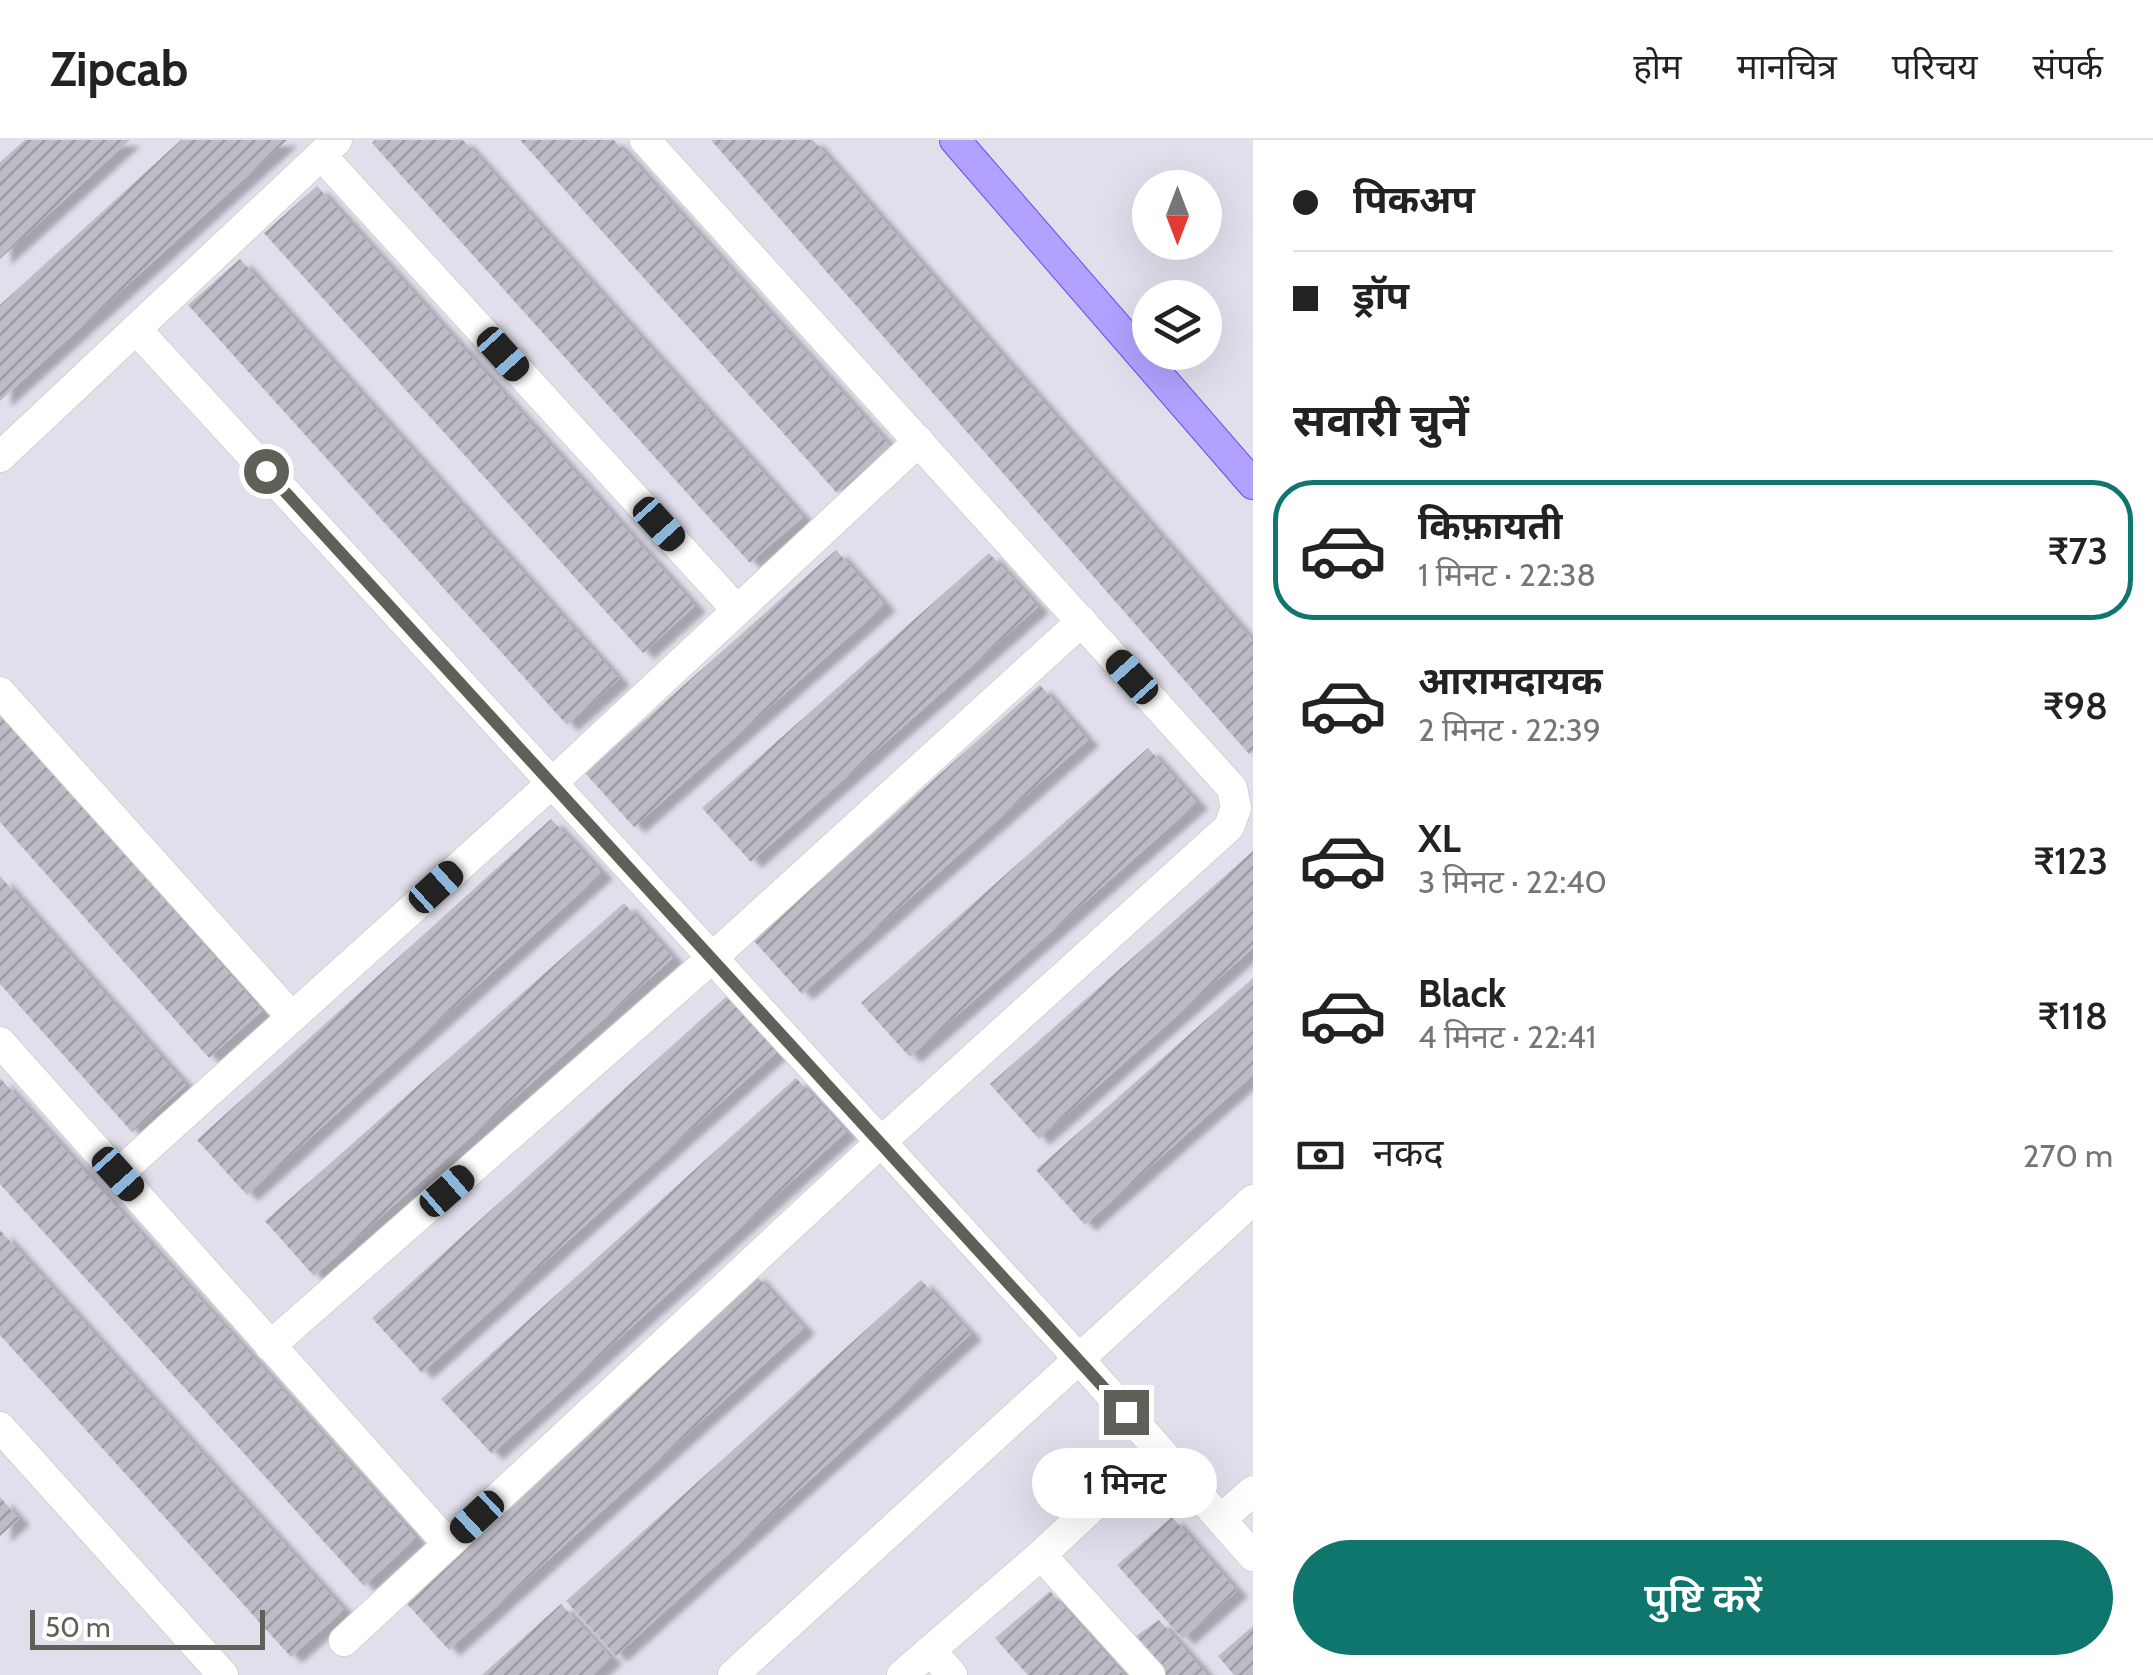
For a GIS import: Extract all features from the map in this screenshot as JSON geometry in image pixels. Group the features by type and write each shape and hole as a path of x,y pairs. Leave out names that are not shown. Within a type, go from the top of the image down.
{"main road":[{"path":"955,140 1253,484"}],"street":[{"path":"344,1641 881,1142 1229,827 1236,808 1232,788 645,140"},
{"path":"0,457 329,147 737,610"},
{"path":"136,329 1079,1359 1253,1556"},
{"path":"118,1174 552,782 919,441"},
{"path":"270,1346 712,958 1082,621"},
{"path":"0,692 292,1017"},
{"path":"0,1042 448,1544"},
{"path":"732,1675 1253,1200"},
{"path":"0,1428 223,1675"},
{"path":"902,1675 1042,1555 1120,1481"},
{"path":"1221,1520 1253,1492"},
{"path":"1042,1555 1150,1675"},
{"path":"931,1650 952,1675"}],"building":[{"path":"25,140 130,140 0,259 0,162"},
{"path":"181,140 287,140 0,401 0,305"},
{"path":"463,140 803,517 750,563 372,143"},
{"path":"520,140 614,140 890,446 837,493"},
{"path":"711,140 813,140 1253,641 1253,751 1249,754"},
{"path":"317,186 695,606 643,653 264,233"},
{"path":"240,259 619,679 567,725 188,305"},
{"path":"836,550 885,605 634,827 585,773"},
{"path":"989,553 1038,607 751,862 702,808"},
{"path":"1040,685 1088,740 802,994 753,940"},
{"path":"0,714 262,1011 209,1058 0,822"},
{"path":"1148,748 1197,803 910,1057 861,1003"},
{"path":"551,819 602,873 247,1195 197,1140"},
{"path":"1253,851 1253,948 1039,1139 990,1084"},
{"path":"0,876 186,1085 132,1132 0,984"},
{"path":"624,903 673,958 314,1276 265,1221"},
{"path":"1253,978 1253,1075 1085,1225 1036,1170"},
{"path":"727,996 777,1052 422,1373 372,1318"},
{"path":"0,1078 416,1538 364,1586 0,1184"},
{"path":"796,1078 846,1132 492,1454 441,1399"},
{"path":"0,1230 344,1610 291,1657 0,1335"},
{"path":"754,1273 804,1328 449,1650 399,1595"},
{"path":"921,1280 971,1334 616,1656 566,1601"},
{"path":"0,1497 19,1519 0,1536"},
{"path":"1172,1517 1237,1591 1183,1639 1117,1565"},
{"path":"1050,1591 1124,1675 1028,1675 1017,1663 995,1638"},
{"path":"561,1604 611,1658 593,1675 482,1675"},
{"path":"1159,1620 1207,1675 1165,1675 1133,1638"},
{"path":"1253,1626 1253,1675 1234,1675 1218,1656"}],"route":[{"path":"266,471 1126,1412"}]}
